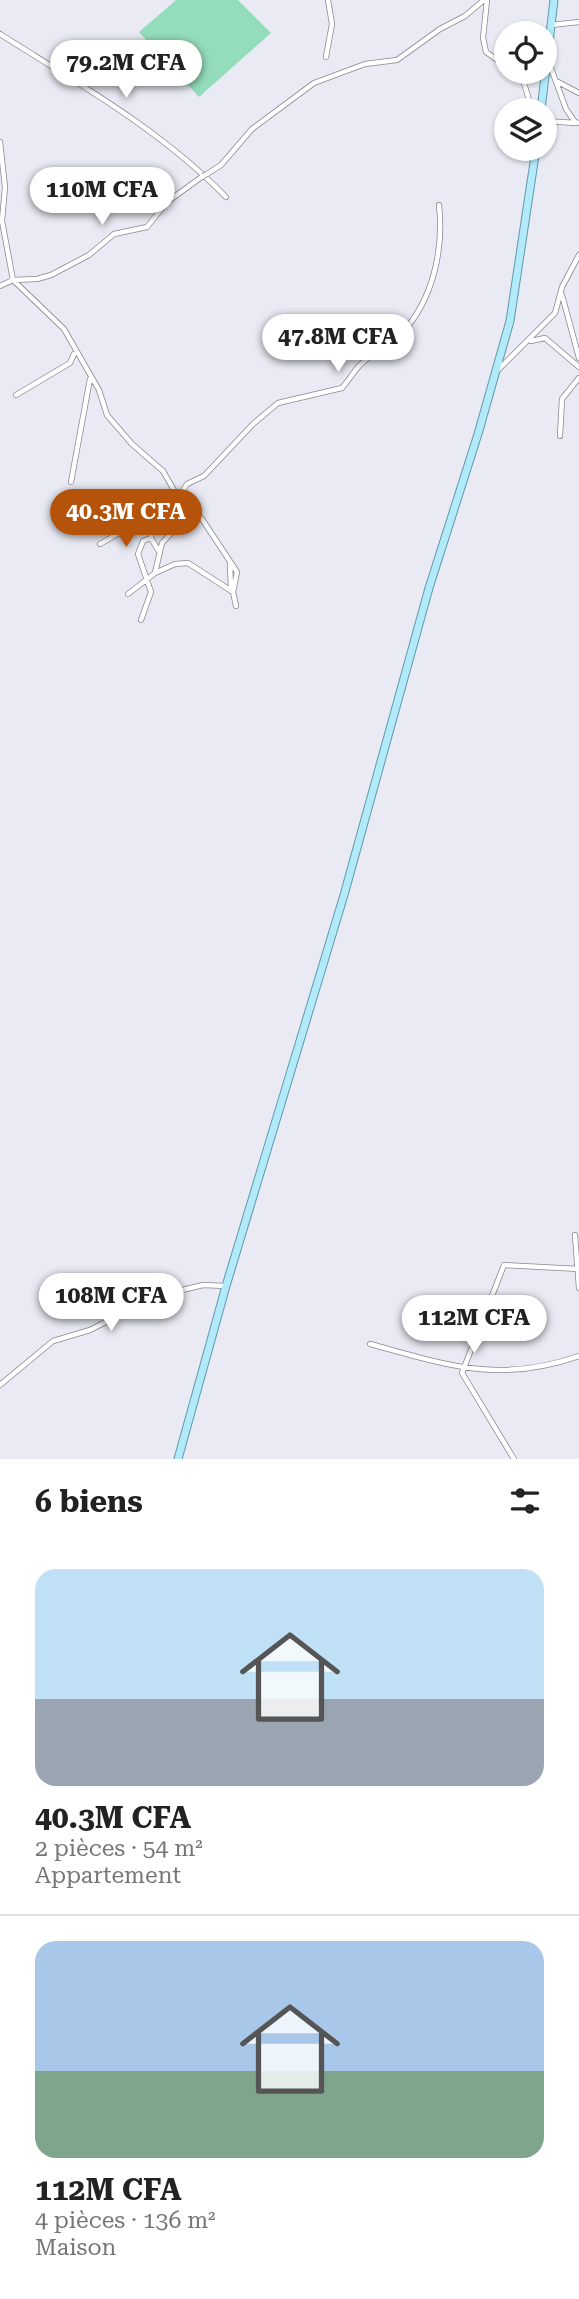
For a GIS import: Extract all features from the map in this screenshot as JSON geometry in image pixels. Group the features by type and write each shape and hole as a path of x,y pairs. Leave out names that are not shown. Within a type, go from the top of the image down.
{"main road":[{"path":"551,21 554,0"},
{"path":"178,1459 226,1286 344,895 429,588 496,372 516,295 534,161"}],"street":[{"path":"326,57 332,24 328,0"},
{"path":"486,0 483,38 486,52 494,58"},
{"path":"0,286 13,280 37,279 51,275 89,255 114,234 147,227 167,202 221,165 252,130 314,83 365,65 397,60 486,0"},
{"path":"557,24 579,22"},
{"path":"0,34 162,139 194,163 226,197"},
{"path":"557,82 579,93"},
{"path":"557,82 566,109 578,123"},
{"path":"557,122 578,123"},
{"path":"0,142 5,187 2,221 13,280 53,316 114,424 163,471 175,492 205,523 239,578 232,592"},
{"path":"175,492 182,492 187,484 204,476 254,423 278,403 342,388 360,365 403,331 425,301 435,269 440,231 439,205"},
{"path":"496,372 555,313 562,287 579,255"},
{"path":"562,287 564,306 579,359"},
{"path":"530,340 545,338 573,365 579,367"},
{"path":"16,395 70,363 75,353"},
{"path":"560,436 562,399 579,377"},
{"path":"71,482 90,378"},
{"path":"100,544 184,500"},
{"path":"155,573 159,552 164,540 175,529 184,500"},
{"path":"153,515 151,538 159,552"},
{"path":"141,620 151,592 148,576 138,554 143,541 151,538"},
{"path":"128,594 148,576 175,564 188,563 232,592 236,606"},
{"path":"575,1235 579,1288"},
{"path":"514,1459 462,1373 504,1265 578,1269"},
{"path":"0,1385 53,1341 90,1329 157,1296 203,1284 226,1286"},
{"path":"370,1344 433,1363 506,1373 557,1364 579,1356"}],"green space":[{"path":"176,0 238,0 271,33 199,97 139,32"}]}
